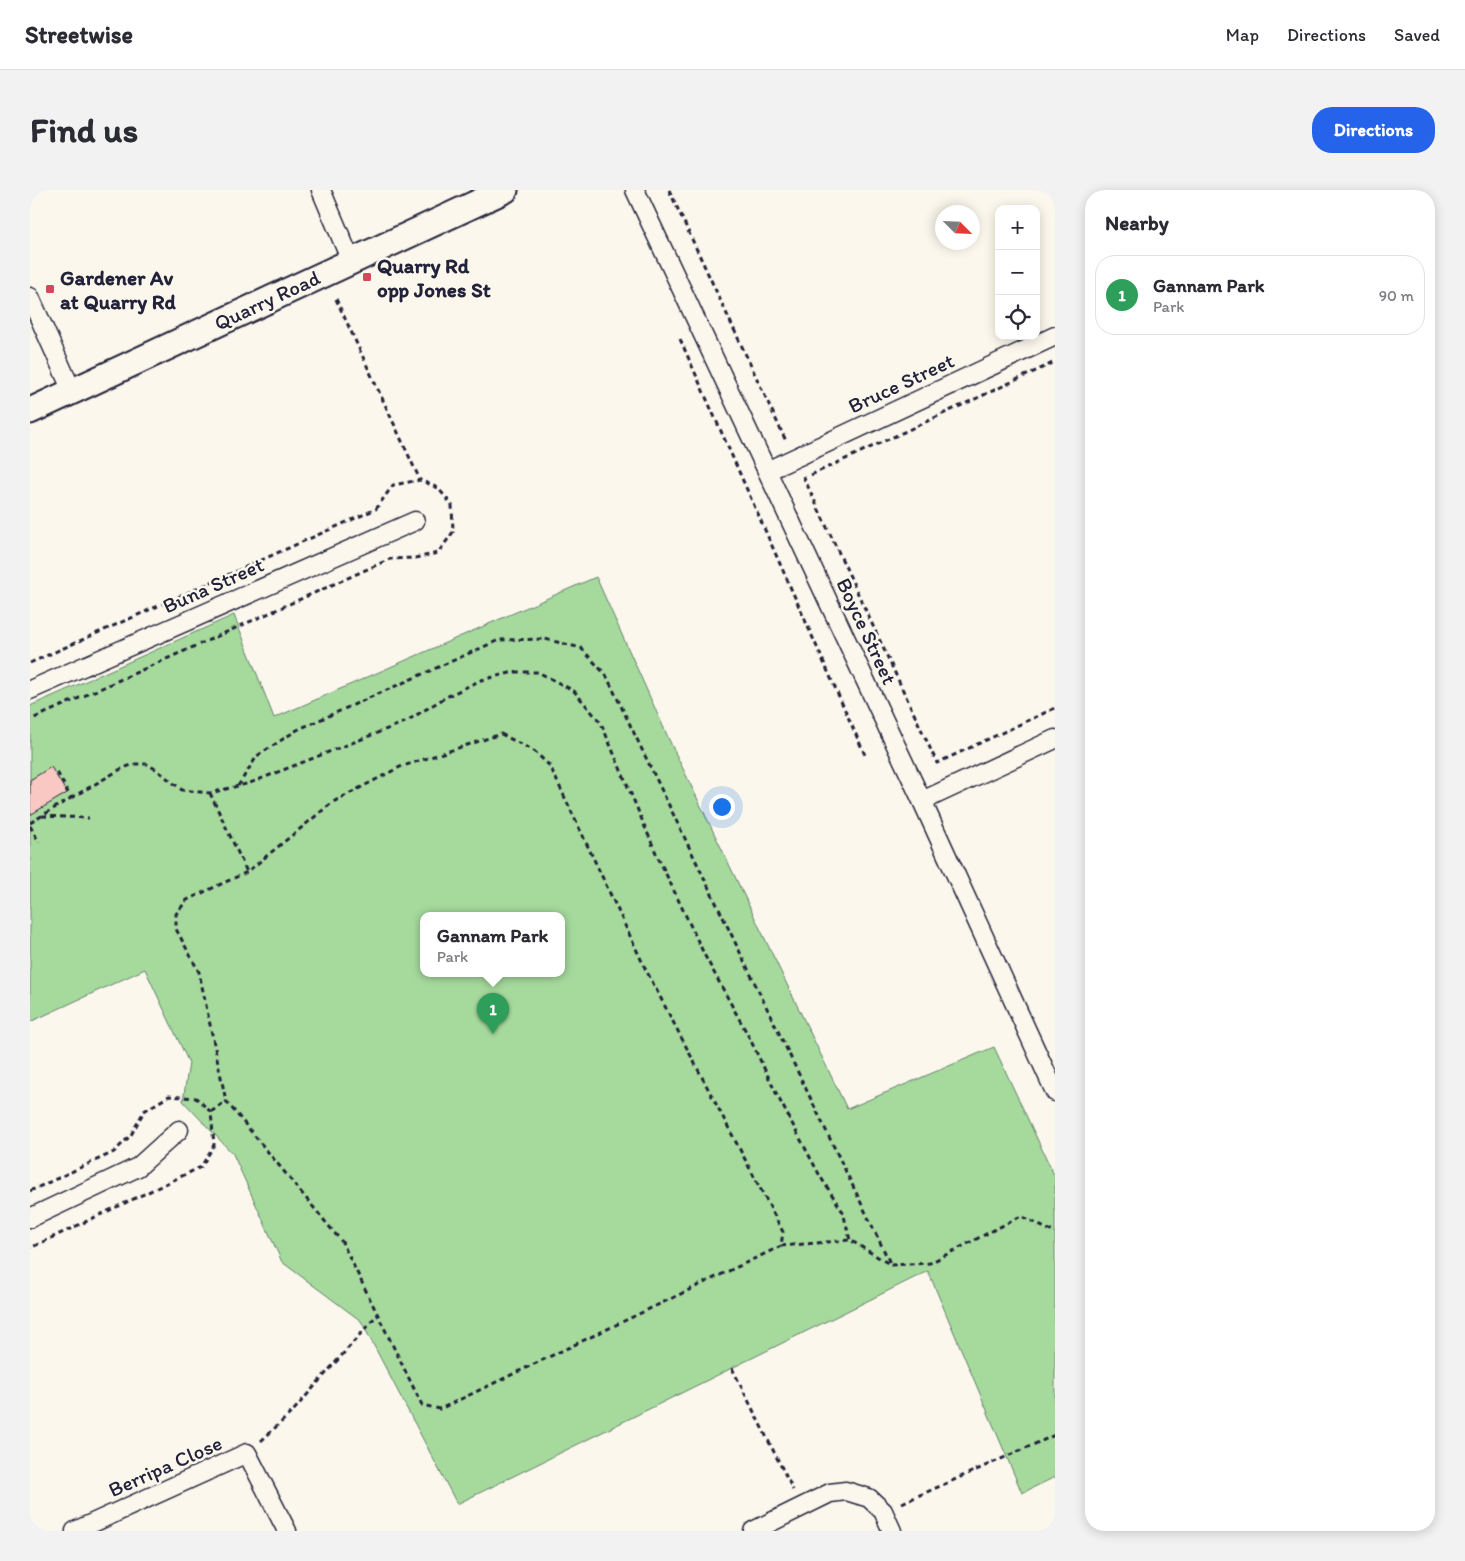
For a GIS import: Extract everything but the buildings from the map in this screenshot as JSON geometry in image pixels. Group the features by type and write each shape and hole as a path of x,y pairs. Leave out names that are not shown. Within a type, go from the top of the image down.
{"street":[{"path":"321,190 351,261"},
{"name":"Quarry Road","path":"30,411 505,190"},
{"name":"Boyce Street","path":"635,190 922,801 1055,1092"},
{"path":"30,297 72,391"},
{"name":"Bruce Street","path":"767,471 1055,336"},
{"name":"Buna Street","path":"30,690 415,521"},
{"path":"922,801 1055,739"},
{"path":"30,1218 138,1167 179,1130"},
{"name":"Berripa Close","path":"75,1531 247,1453 287,1531"},
{"path":"753,1531 830,1493 846,1492 869,1498 883,1511 892,1531"}],"path":[{"path":"336,299 420,480"},
{"path":"679,336 865,755"},
{"path":"804,478 1055,362"},
{"path":"238,786 257,756 297,730 499,640 546,639 581,648 606,675 891,1265"},
{"path":"39,842 30,825 71,798 121,769 134,764 147,764 182,790 210,793 295,767 405,722 446,697 481,680 514,672 538,672 574,691 601,723 656,853 705,956 749,1037 806,1150 843,1212 850,1240"},
{"path":"937,763 1055,708"},
{"path":"781,1246 783,1232 646,970 550,766 534,751 501,734 400,767 333,802 247,872 187,900 176,914 176,930 199,972 226,1100 342,1242 422,1405 440,1409 781,1246 850,1240 891,1265 930,1263 1021,1216 1055,1232"},
{"path":"56,770 71,798"},
{"path":"210,793 247,872"},
{"path":"42,816 89,818"},
{"path":"211,1112 226,1100"},
{"path":"247,1453 293,1411 377,1315"},
{"path":"732,1368 802,1507"},
{"path":"883,1511 1055,1435"}],"green space":[{"path":"596,577 671,744 847,1109 994,1047 1055,1177 1055,1477 1022,1493 928,1271 457,1504 361,1321 282,1262 233,1154 183,1101 189,1063 145,969 30,1022 30,706 234,615 274,718"}],"place":[{"name":"Quarry Rd opp Jones St","path":"367,277"},
{"name":"Gardener Av at Quarry Rd","path":"50,289"},
{"name":"Gannam Park","path":"493,1034"}]}
